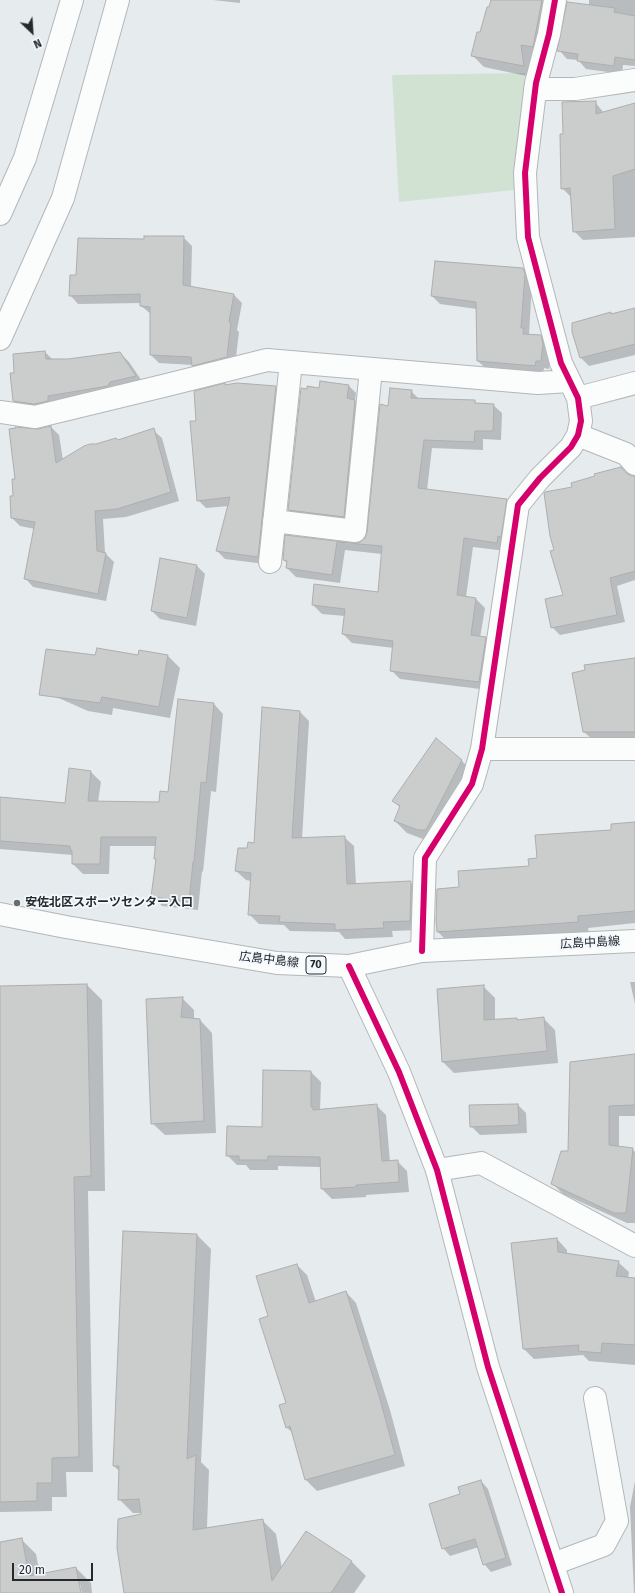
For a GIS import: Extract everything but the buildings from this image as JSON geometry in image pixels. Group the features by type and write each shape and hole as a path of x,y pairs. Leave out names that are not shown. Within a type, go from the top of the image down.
{"street":[{"path":"0,214 25,158 72,0"},
{"path":"0,339 63,198 118,0"},
{"path":"422,951 425,858 472,784 482,749 518,505 540,478 571,447 578,435 581,421 574,389 561,363 528,237 525,174 535,89 549,34 555,0"},
{"path":"535,89 575,89 635,80"},
{"path":"0,412 35,416 267,360 538,383 574,389 635,383"},
{"path":"270,562 291,362"},
{"path":"274,521 355,531 371,369"},
{"path":"578,435 626,454 635,464"},
{"path":"482,749 635,749"},
{"name":"広島中島線","path":"0,914 277,963 349,966 422,951 635,941"},
{"path":"349,966 399,1072 437,1170 488,1367 562,1593"},
{"path":"437,1170 481,1162 635,1246"},
{"path":"553,1564 604,1545 617,1521 595,1398"}],"green space":[{"path":"525,73 514,190 399,202 392,75"}],"cycle path":[{"path":"422,951 425,858 472,784 482,749 518,505 540,478 571,447 578,435 581,421 578,398 561,363 528,237 525,173 536,83 549,34 555,0"},
{"path":"349,966 399,1072 437,1170 488,1367 562,1593"}],"place":[{"name":"安佐北区スポーツセンター入口","path":"17,903"}]}
